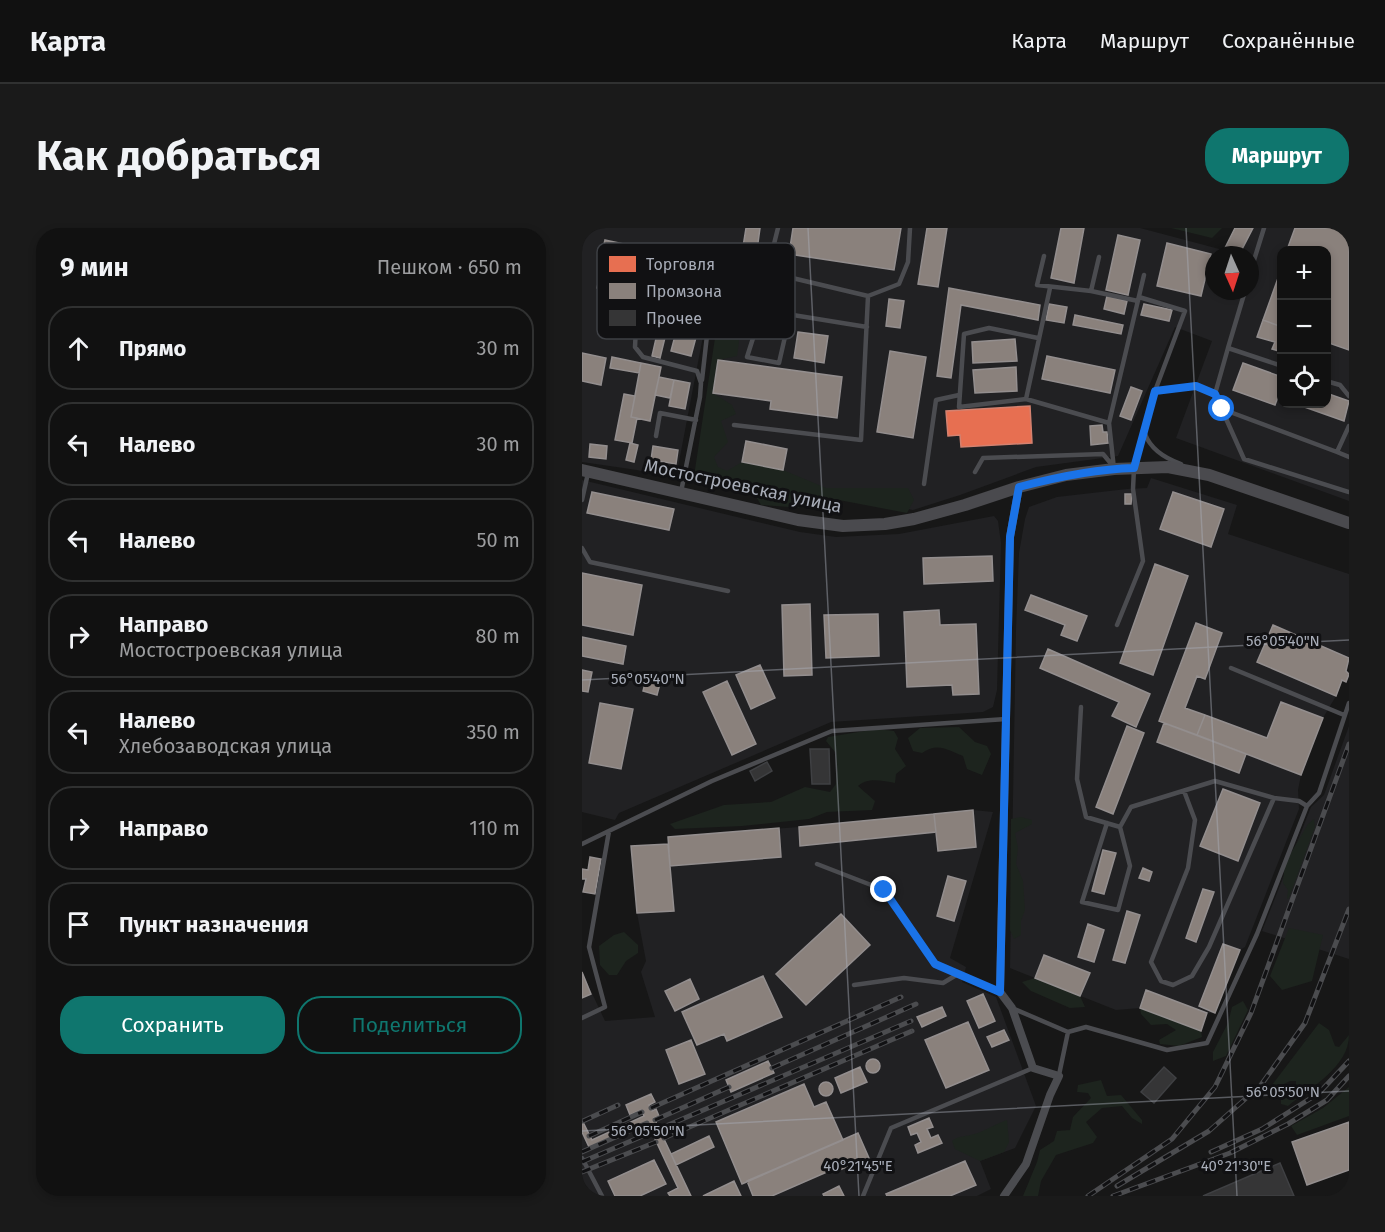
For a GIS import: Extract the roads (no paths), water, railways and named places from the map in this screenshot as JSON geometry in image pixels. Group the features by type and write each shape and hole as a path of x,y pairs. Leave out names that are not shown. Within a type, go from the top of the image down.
{"main road":[{"name":"Мостостроевская улица","path":"585,470 798,520 843,526 885,524 914,519 1066,475 1114,469 1168,467 1209,475 1349,523"}],"street":[{"path":"1004,1196 1026,1164 1059,1076 1033,1068 1012,1008 1000,992 1010,537 1019,487"}],"lane":[{"path":"774,243 777,228"},
{"path":"795,279 868,296 899,284 908,262 910,228"},
{"path":"1258,246 1264,228"},
{"path":"1044,256 1037,285 1139,299 1185,311 1155,391 1134,468 1133,489 1143,561 1118,625"},
{"path":"1091,291 1099,257"},
{"path":"1114,469 1109,423 1144,275"},
{"path":"1026,399 1050,288"},
{"path":"734,425 861,440 868,296"},
{"path":"1242,300 1215,394 1244,459 1349,492"},
{"path":"795,316 867,327"},
{"path":"1038,338 989,328 964,334 958,407 1026,399 1109,423"},
{"path":"635,339 635,347 643,357 697,371 702,382"},
{"path":"681,492 696,420 707,339"},
{"path":"753,339 747,357 778,363 784,339"},
{"path":"1228,348 1277,365"},
{"path":"1331,383 1340,386 1349,396"},
{"path":"1155,391 1196,386 1215,394"},
{"path":"924,484 936,400 960,395"},
{"path":"1222,409 1349,458"},
{"path":"656,436 660,414 696,420"},
{"path":"1337,452 1349,426"},
{"path":"1145,429 1146,437 1155,449 1170,460 1209,475"},
{"path":"975,472 983,458 1103,454 1114,469"},
{"path":"582,500 585,470"},
{"path":"582,548 590,562 728,591"},
{"path":"1231,668 1344,715"},
{"path":"1012,1008 1068,1032 1086,1028 1167,1050 1207,1043 1257,934 1307,806 1319,793 1349,703"},
{"path":"1081,707 1077,778 1086,817 1120,827"},
{"path":"582,844 712,781 832,731 1006,719"},
{"path":"1107,823 1082,902 1118,910 1130,866 1120,827 1131,807 1215,781 1274,798 1299,801 1307,806"},
{"path":"1184,791 1195,820 1188,868 1151,962 1161,981 1173,985 1192,976 1209,947 1274,798"},
{"path":"582,1018 605,1008 589,947 609,831"},
{"path":"817,864 884,890 935,964 1000,992"},
{"path":"854,985 903,978 943,983 958,974"},
{"path":"1059,1076 1068,1032"},
{"path":"864,1196 891,1128 1033,1068"},
{"path":"582,1158 602,1196"}],"railway":[{"path":"1088,1196 1172,1139 1215,1087 1251,1013 1349,744"},
{"path":"1117,1186 1209,1131 1261,1085 1305,1023 1349,909"},
{"path":"651,1108 901,997"},
{"path":"772,1068 916,1004"},
{"path":"659,1129 911,1021"},
{"path":"664,1138 912,1031"},
{"path":"1211,1152 1262,1129 1319,1093 1349,1061"},
{"path":"1113,1196 1230,1153 1288,1124 1327,1100 1349,1076"},
{"path":"655,1120 729,1087"},
{"path":"583,1121 618,1105"},
{"path":"589,1136 642,1112"},
{"path":"582,1152 647,1123"},
{"path":"582,1162 652,1132"},
{"path":"582,1172 656,1142"}]}
